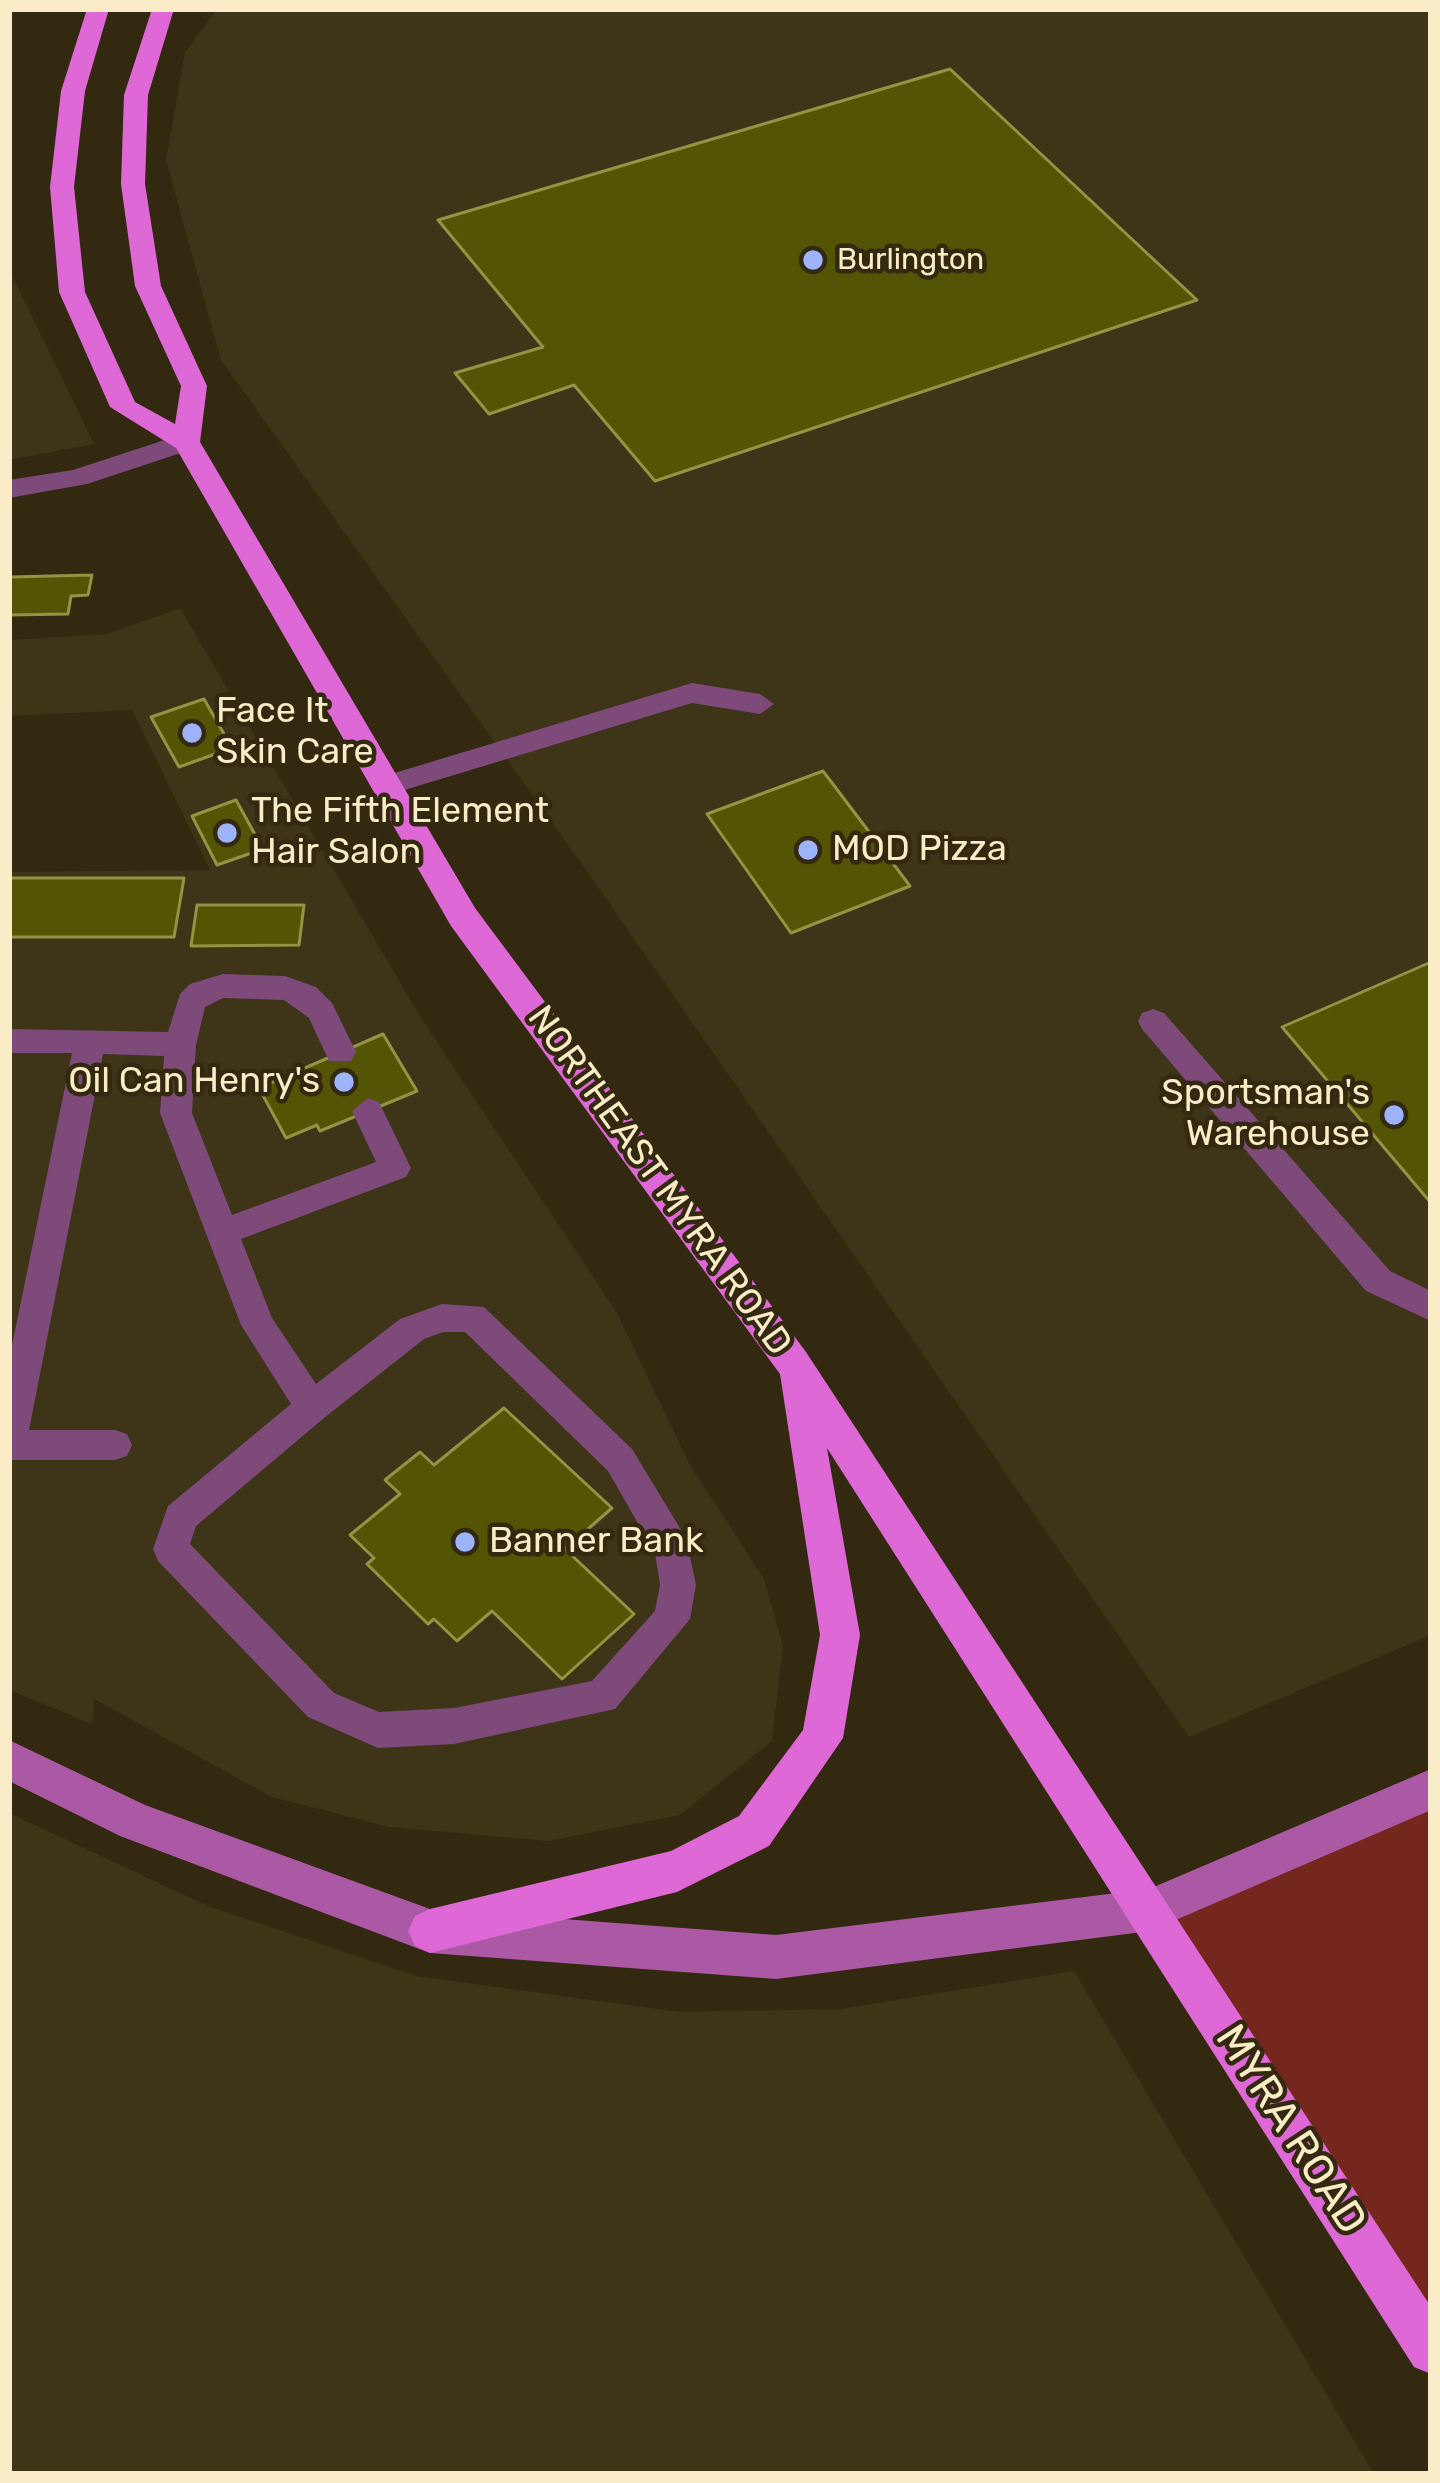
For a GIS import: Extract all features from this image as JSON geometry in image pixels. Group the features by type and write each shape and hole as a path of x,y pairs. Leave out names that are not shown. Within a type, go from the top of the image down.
{"highway":[{"name":"NORTHEAST MYRA ROAD","path":"98,9 73,91 62,187 72,292 124,407 186,442 463,917 793,1363 1150,1910"},
{"path":"163,9 136,95 133,184 148,286 194,386 186,442"},
{"path":"430,1931 676,1871 754,1831 823,1738 840,1635 793,1363"},
{"name":"MYRA ROAD","path":"1150,1910 1431,2350"}],"main road":[{"path":"9,1760 135,1822 430,1931 776,1957 1150,1910 1431,1789"}],"street":[{"path":"9,488 77,478 186,442"}],"lane":[{"path":"388,784 692,692 760,704"},
{"path":"313,1407 258,1325 176,1113 180,1045 191,1002 201,992 223,986 286,988 304,994 321,1011 340,1052"},
{"path":"1153,1022 1378,1281 1431,1307"},
{"path":"9,1041 180,1045"},
{"path":"90,1041 9,1445 115,1445"},
{"path":"222,1232 395,1168 368,1111"},
{"path":"472,1317 620,1460 673,1550 678,1586 672,1618 602,1697 454,1726 378,1730 321,1705 171,1549 181,1517 313,1407 412,1329 442,1318 472,1317"}],"shaded area":[{"path":"217,9 1431,9 1431,1635 1189,1737 591,877 221,360 166,160 185,52"},
{"path":"9,269 94,444 9,460"},
{"path":"180,608 418,1013 617,1313 689,1463 764,1579 783,1646 772,1741 680,1815 548,1841 389,1827 272,1797 94,1699 92,1724 9,1690 9,872 210,870 132,710 9,716 9,640 107,634"},
{"path":"1431,1789 1431,2356 1150,1910"},
{"path":"9,1813 208,1906 416,1976 680,2012 841,2009 1074,1971 1374,2474 9,2474"}],"building":[{"name":"Burlington","path":"950,69 1197,300 655,481 574,385 489,414 455,373 543,347 438,220"},
{"path":"92,575 88,595 71,596 68,614 9,615 10,577"},
{"name":"Face It Skin Care","path":"204,699 232,748 179,767 151,717"},
{"name":"MOD Pizza","path":"823,771 910,886 791,933 707,814"},
{"name":"The Fifth Element Hair Salon","path":"236,800 263,849 217,865 192,816"},
{"path":"9,878 184,878 174,937 9,937"},
{"path":"197,905 304,905 299,945 191,946"},
{"name":"Sportsman's Warehouse","path":"1431,962 1431,1203 1282,1027"},
{"name":"Oil Can Henry's","path":"383,1034 417,1091 320,1131 317,1125 286,1138 259,1088"},
{"name":"Banner Bank","path":"504,1408 612,1508 565,1549 634,1614 562,1679 492,1611 457,1641 434,1619 428,1624 367,1564 374,1558 350,1535 400,1494 385,1480 420,1452 434,1465"}],"place":[{"name":"Burlington","path":"813,260"},
{"name":"Face It Skin Care","path":"192,733"},
{"name":"The Fifth Element Hair Salon","path":"227,833"},
{"name":"MOD Pizza","path":"808,850"},
{"name":"Oil Can Henry's","path":"344,1082"},
{"name":"Sportsman's Warehouse","path":"1394,1115"},
{"name":"Banner Bank","path":"465,1542"}]}
